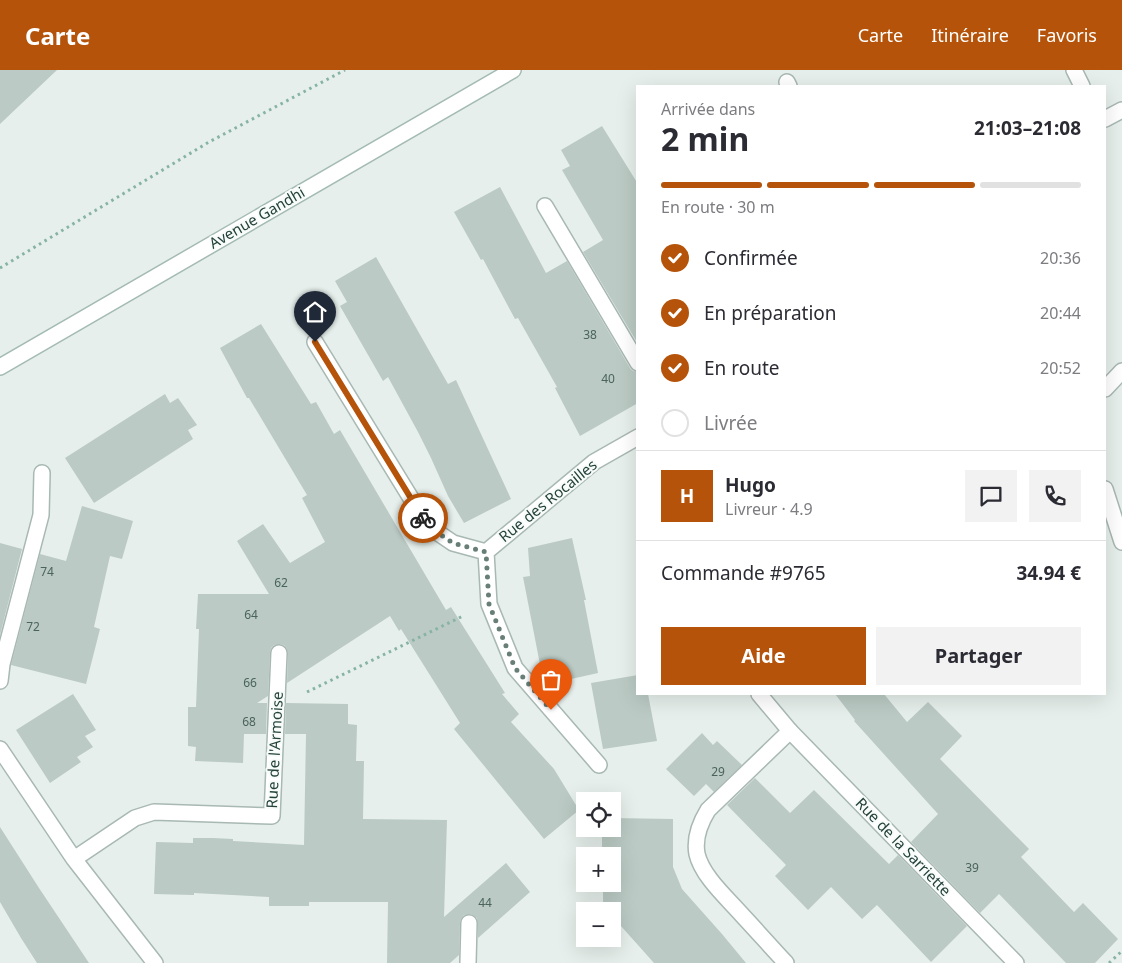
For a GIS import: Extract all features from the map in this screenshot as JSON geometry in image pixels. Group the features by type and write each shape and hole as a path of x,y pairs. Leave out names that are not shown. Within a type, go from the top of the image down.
{"street":[{"name":"Avenue Gandhi","path":"0,367 513,70"},
{"path":"1074,70 1082,85"},
{"path":"1106,118 1122,110"},
{"path":"545,206 636,360"},
{"name":"Rue des Rocailles","path":"315,342 428,526 453,543 486,552"},
{"path":"1106,388 1122,372"},
{"name":"Rue des Rocailles","path":"486,552 594,462 636,438"},
{"path":"0,681 1,663 42,514 42,473"},
{"path":"1106,492 1122,542"},
{"name":"Rue des Rocailles","path":"486,552 489,604 515,668 599,765"},
{"name":"Rue de l'Armoise","path":"74,859 135,818 154,812 272,816 279,653"},
{"name":"Rue de la Sarriette","path":"759,695 790,731 1016,963"},
{"path":"786,963 702,868 697,853 697,835 701,822 708,810 790,731"},
{"path":"0,749 74,859 155,963"},
{"path":"468,963 469,923"}],"path":[{"path":"0,268 209,142 345,70"},
{"path":"277,706 489,604"},
{"path":"1109,963 1122,951"}],"building":[{"path":"0,70 57,70 0,124"},
{"path":"602,126 636,181 636,341 583,252 603,240 562,170 570,166 561,150"},
{"path":"500,187 546,273 567,261 630,368 636,372 636,404 580,436 555,388 557,387 518,318 515,319 483,259 481,260 454,212"},
{"path":"376,257 448,384 456,380 511,499 464,523 448,496 418,432 388,377 383,381 340,306 347,302 335,281"},
{"path":"261,324 311,404 316,402 334,434 340,430 446,610 451,607 505,693 502,694 519,714 511,722 554,769 576,805 576,812 544,839 454,729 460,723 401,629 399,631 390,616 287,683 287,649 284,645 274,645 270,653 268,696 257,703 267,703 266,734 244,734 243,763 195,761 196,747 188,746 188,707 196,707 199,629 196,629 198,594 269,594 237,541 263,524 290,563 325,542 302,498 307,495 249,398 247,398 220,348"},
{"path":"165,394 170,403 178,398 197,425 188,430 193,439 94,503 65,458"},
{"path":"82,506 133,521 122,559 110,556 94,627 100,629 86,684 11,665 40,554 66,561"},
{"path":"572,538 586,600 584,600 598,673 544,685 523,577 530,576 528,548"},
{"path":"0,543 22,549 0,635"},
{"path":"636,675 636,695 648,695 657,741 603,749 591,683"},
{"path":"73,694 96,730 85,736 93,747 77,757 81,762 50,783 16,730"},
{"path":"836,695 885,695 907,722 928,702 962,736 940,759 1029,849 1021,857 1074,912 1083,903 1118,939 1095,963 1066,963 999,894 980,913 911,842 938,814 855,720"},
{"path":"286,703 348,704 348,724 357,725 356,761 364,761 363,819 447,820 444,917 506,863 530,892 478,938 477,918 470,914 464,915 460,923 459,955 450,963 387,963 388,902 309,902 309,906 269,906 269,897 194,893 194,895 154,894 156,842 193,843 193,838 213,838 304,845 306,734 285,734"},
{"path":"702,733 713,745 717,741 742,765 714,792 706,784 694,796 666,769"},
{"path":"755,778 790,813 814,790 889,864 898,855 967,926 931,962 877,905 862,919 831,887 808,910 775,876 786,865 727,805"},
{"path":"621,818 673,819 673,867 682,889 746,963 654,963 621,926 621,902 603,902 603,892 621,892 621,847 602,847 602,837 621,837"},
{"path":"0,827 89,963 37,963 0,902"}],"way so far":[{"path":"423,518 428,526 453,543 486,552 489,604 515,668 551,710"}],"route":[{"path":"315,342 423,518"}]}
